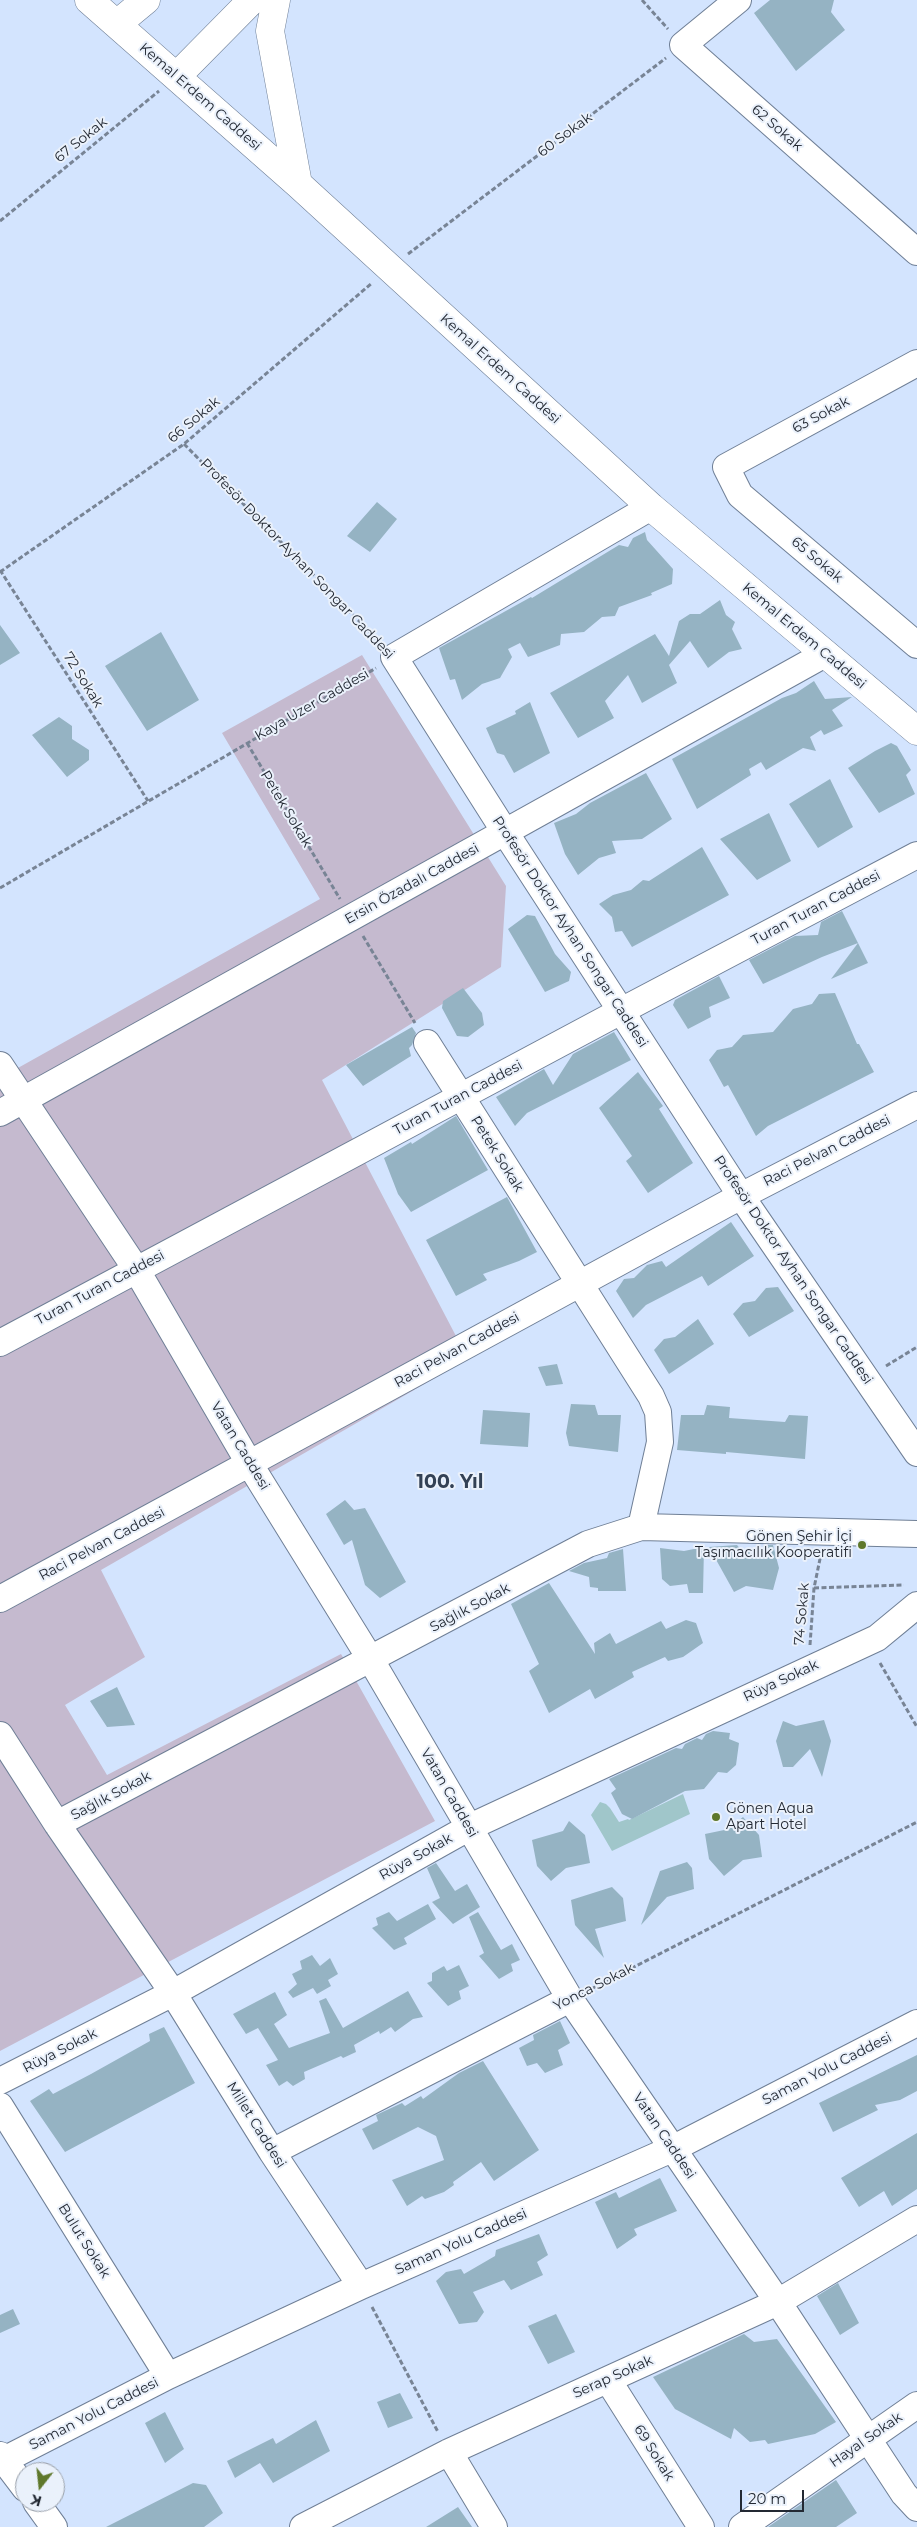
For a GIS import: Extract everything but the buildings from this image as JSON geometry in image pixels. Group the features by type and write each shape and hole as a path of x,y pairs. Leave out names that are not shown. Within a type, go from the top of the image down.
{"main road":[{"name":"Kemal Erdem Caddesi","path":"89,0 298,184 651,507 917,731"},
{"path":"117,24 146,0"},
{"path":"177,76 252,0"},
{"path":"276,0 270,31 298,184"}],"street":[{"path":"683,45 738,0"},
{"name":"62 Sokak","path":"683,45 917,252"},
{"name":"63 Sokak","path":"726,467 917,363"},
{"name":"65 Sokak","path":"726,467 740,495 917,645"},
{"path":"394,657 651,507"},
{"name":"Ersin Özadalı Caddesi","path":"0,1113 825,654"},
{"name":"Profesör Doktor Ayhan Songar Caddesi","path":"394,657 741,1196 917,1453"},
{"name":"Turan Turan Caddesi","path":"0,1343 621,1010 917,855"},
{"name":"Petek Sokak","path":"427,1043 651,1396 658,1412 660,1442 641,1527"},
{"name":"Vatan Caddesi","path":"0,1065 136,1269 249,1464 371,1660 570,1999 778,2302 904,2494 917,2508"},
{"name":"Raci Pelvan Caddesi","path":"0,1599 741,1196 917,1105"},
{"name":"Sağlık Sokak","path":"57,1824 588,1544 641,1527 917,1534"},
{"name":"Rüya Sokak","path":"0,2081 173,1993 470,1828 809,1668 877,1638 912,1595"},
{"name":"Millet Caddesi","path":"0,1735 57,1824 173,1993 272,2152 361,2286"},
{"name":"Yonca Sokak","path":"272,2152 570,1999"},
{"name":"Saman Yolu Caddesi","path":"2,2457 168,2376 361,2286 672,2148 917,2023"},
{"name":"Bulut Sokak","path":"0,2106 168,2376"},
{"name":"Serap Sokak","path":"304,2527 449,2452 778,2302 917,2219"},
{"name":"69 Sokak","path":"608,2380 701,2527"},
{"name":"Hayal Sokak","path":"742,2527 917,2405"},
{"path":"449,2452 494,2527"},
{"path":"2,2457 15,2475"},
{"path":"43,2512 54,2527"}],"path":[{"path":"642,0 683,45"},
{"name":"60 Sokak","path":"390,268 683,45"},
{"name":"67 Sokak","path":"0,221 177,76"},
{"name":"66 Sokak","path":"0,571 184,444 390,268"},
{"name":"Profesör Doktor Ayhan Songar Caddesi","path":"184,444 394,657"},
{"name":"72 Sokak","path":"0,571 148,802"},
{"name":"Kaya Uzer Caddesi","path":"0,888 394,657"},
{"name":"Petek Sokak","path":"247,743 427,1043"},
{"path":"866,1379 917,1347"},
{"name":"74 Sokak","path":"809,1668 814,1588 826,1532"},
{"path":"814,1588 912,1595"},
{"path":"868,1642 917,1727"},
{"name":"Yonca Sokak","path":"570,1999 917,1822"},
{"path":"361,2286 449,2452"}],"shaded area":[{"path":"362,655 506,886 501,967 322,1080 468,1359 101,1570 145,1657 65,1705 107,1775 341,1654 435,1821 0,2051 0,1078 320,899 222,733"},
{"path":"683,1794 690,1814 612,1851 591,1815 600,1802 610,1808 619,1822 629,1820"}],"place":[{"name":"Gönen Şehir İçi Taşımacılık Kooperatifi","path":"862,1545"},
{"name":"Gönen Aqua Apart Hotel","path":"716,1817"}],"district":[{"name":"100. Yıl","path":"450,1482"}]}
